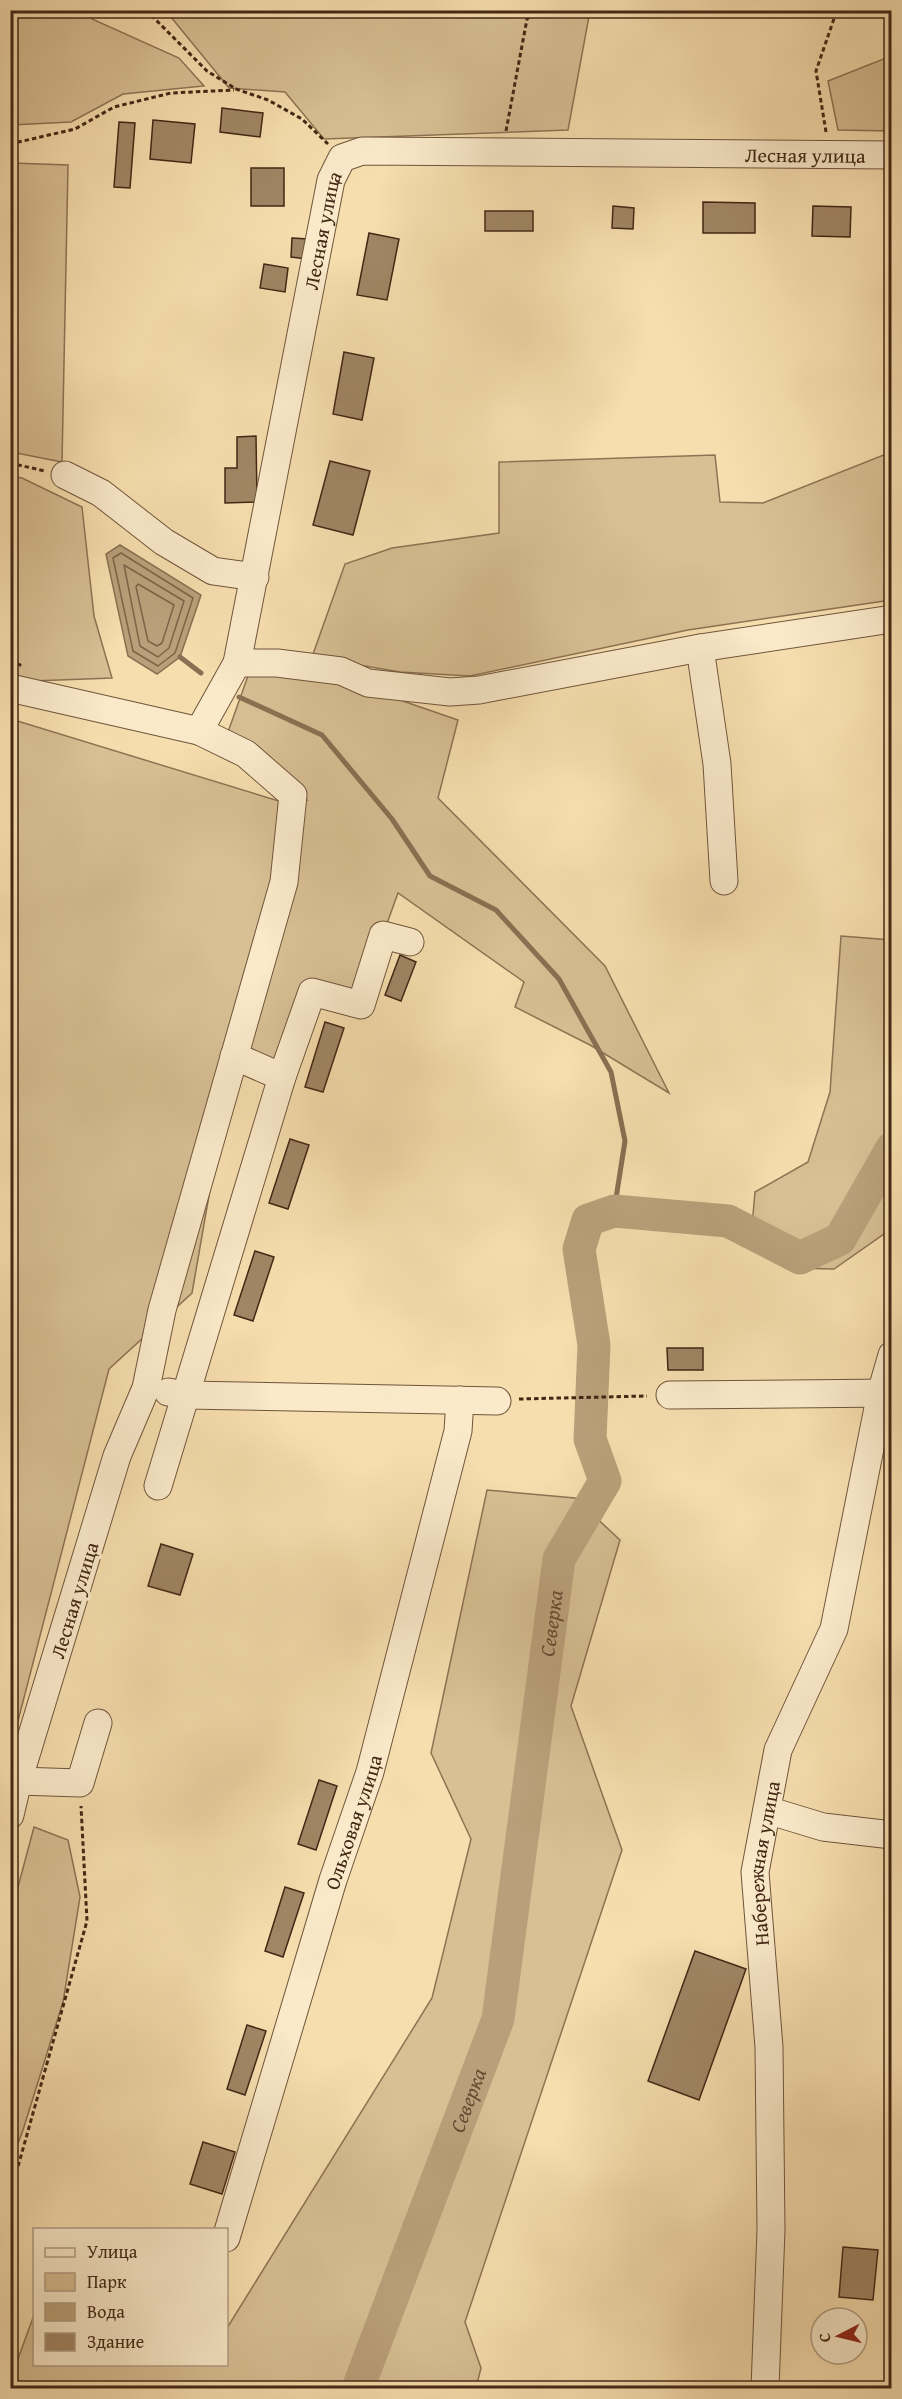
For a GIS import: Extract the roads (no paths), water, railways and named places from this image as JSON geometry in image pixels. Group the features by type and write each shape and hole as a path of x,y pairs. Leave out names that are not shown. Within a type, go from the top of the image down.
{"street":[{"name":"Лесная улица","path":"10,1815 18,1781 117,1456 146,1388 162,1310 284,882 293,795 246,754 199,731 237,663 331,180 342,158 362,151 891,155"},
{"path":"64,475 101,493 164,542 213,571 255,577"},
{"path":"237,663 277,663 341,671 368,683 450,692 479,690 700,648 891,619"},
{"path":"700,648 717,764 724,881"},
{"path":"10,688 199,731"},
{"path":"158,1486 282,1077 312,992 361,1005 383,935 410,942"},
{"path":"234,1056 282,1077"},
{"name":"Набережная улица","path":"765,2388 771,2230 769,2047 755,1872 778,1750 834,1629 886,1393 891,1355"},
{"path":"146,1388 185,1395 497,1401"},
{"path":"670,1395 886,1393"},
{"name":"Ольховая улица","path":"228,2231 333,1880 370,1772 458,1431 460,1400"},
{"path":"18,1781 80,1783 98,1723"},
{"path":"767,1810 823,1827 891,1835"}],"water":[{"path":"120,545 201,595 180,657 157,674 128,656 106,554"}],"waterway":[{"path":"180,657 201,673"},
{"path":"239,697 322,735 392,819 430,876 496,910 559,979 611,1072 625,1141 614,1211"},
{"name":"Северка","path":"358,2388 498,2019 559,1559 605,1481 590,1439 594,1345 579,1249 588,1220 614,1211 728,1221 800,1258 840,1239 892,1148"}]}
